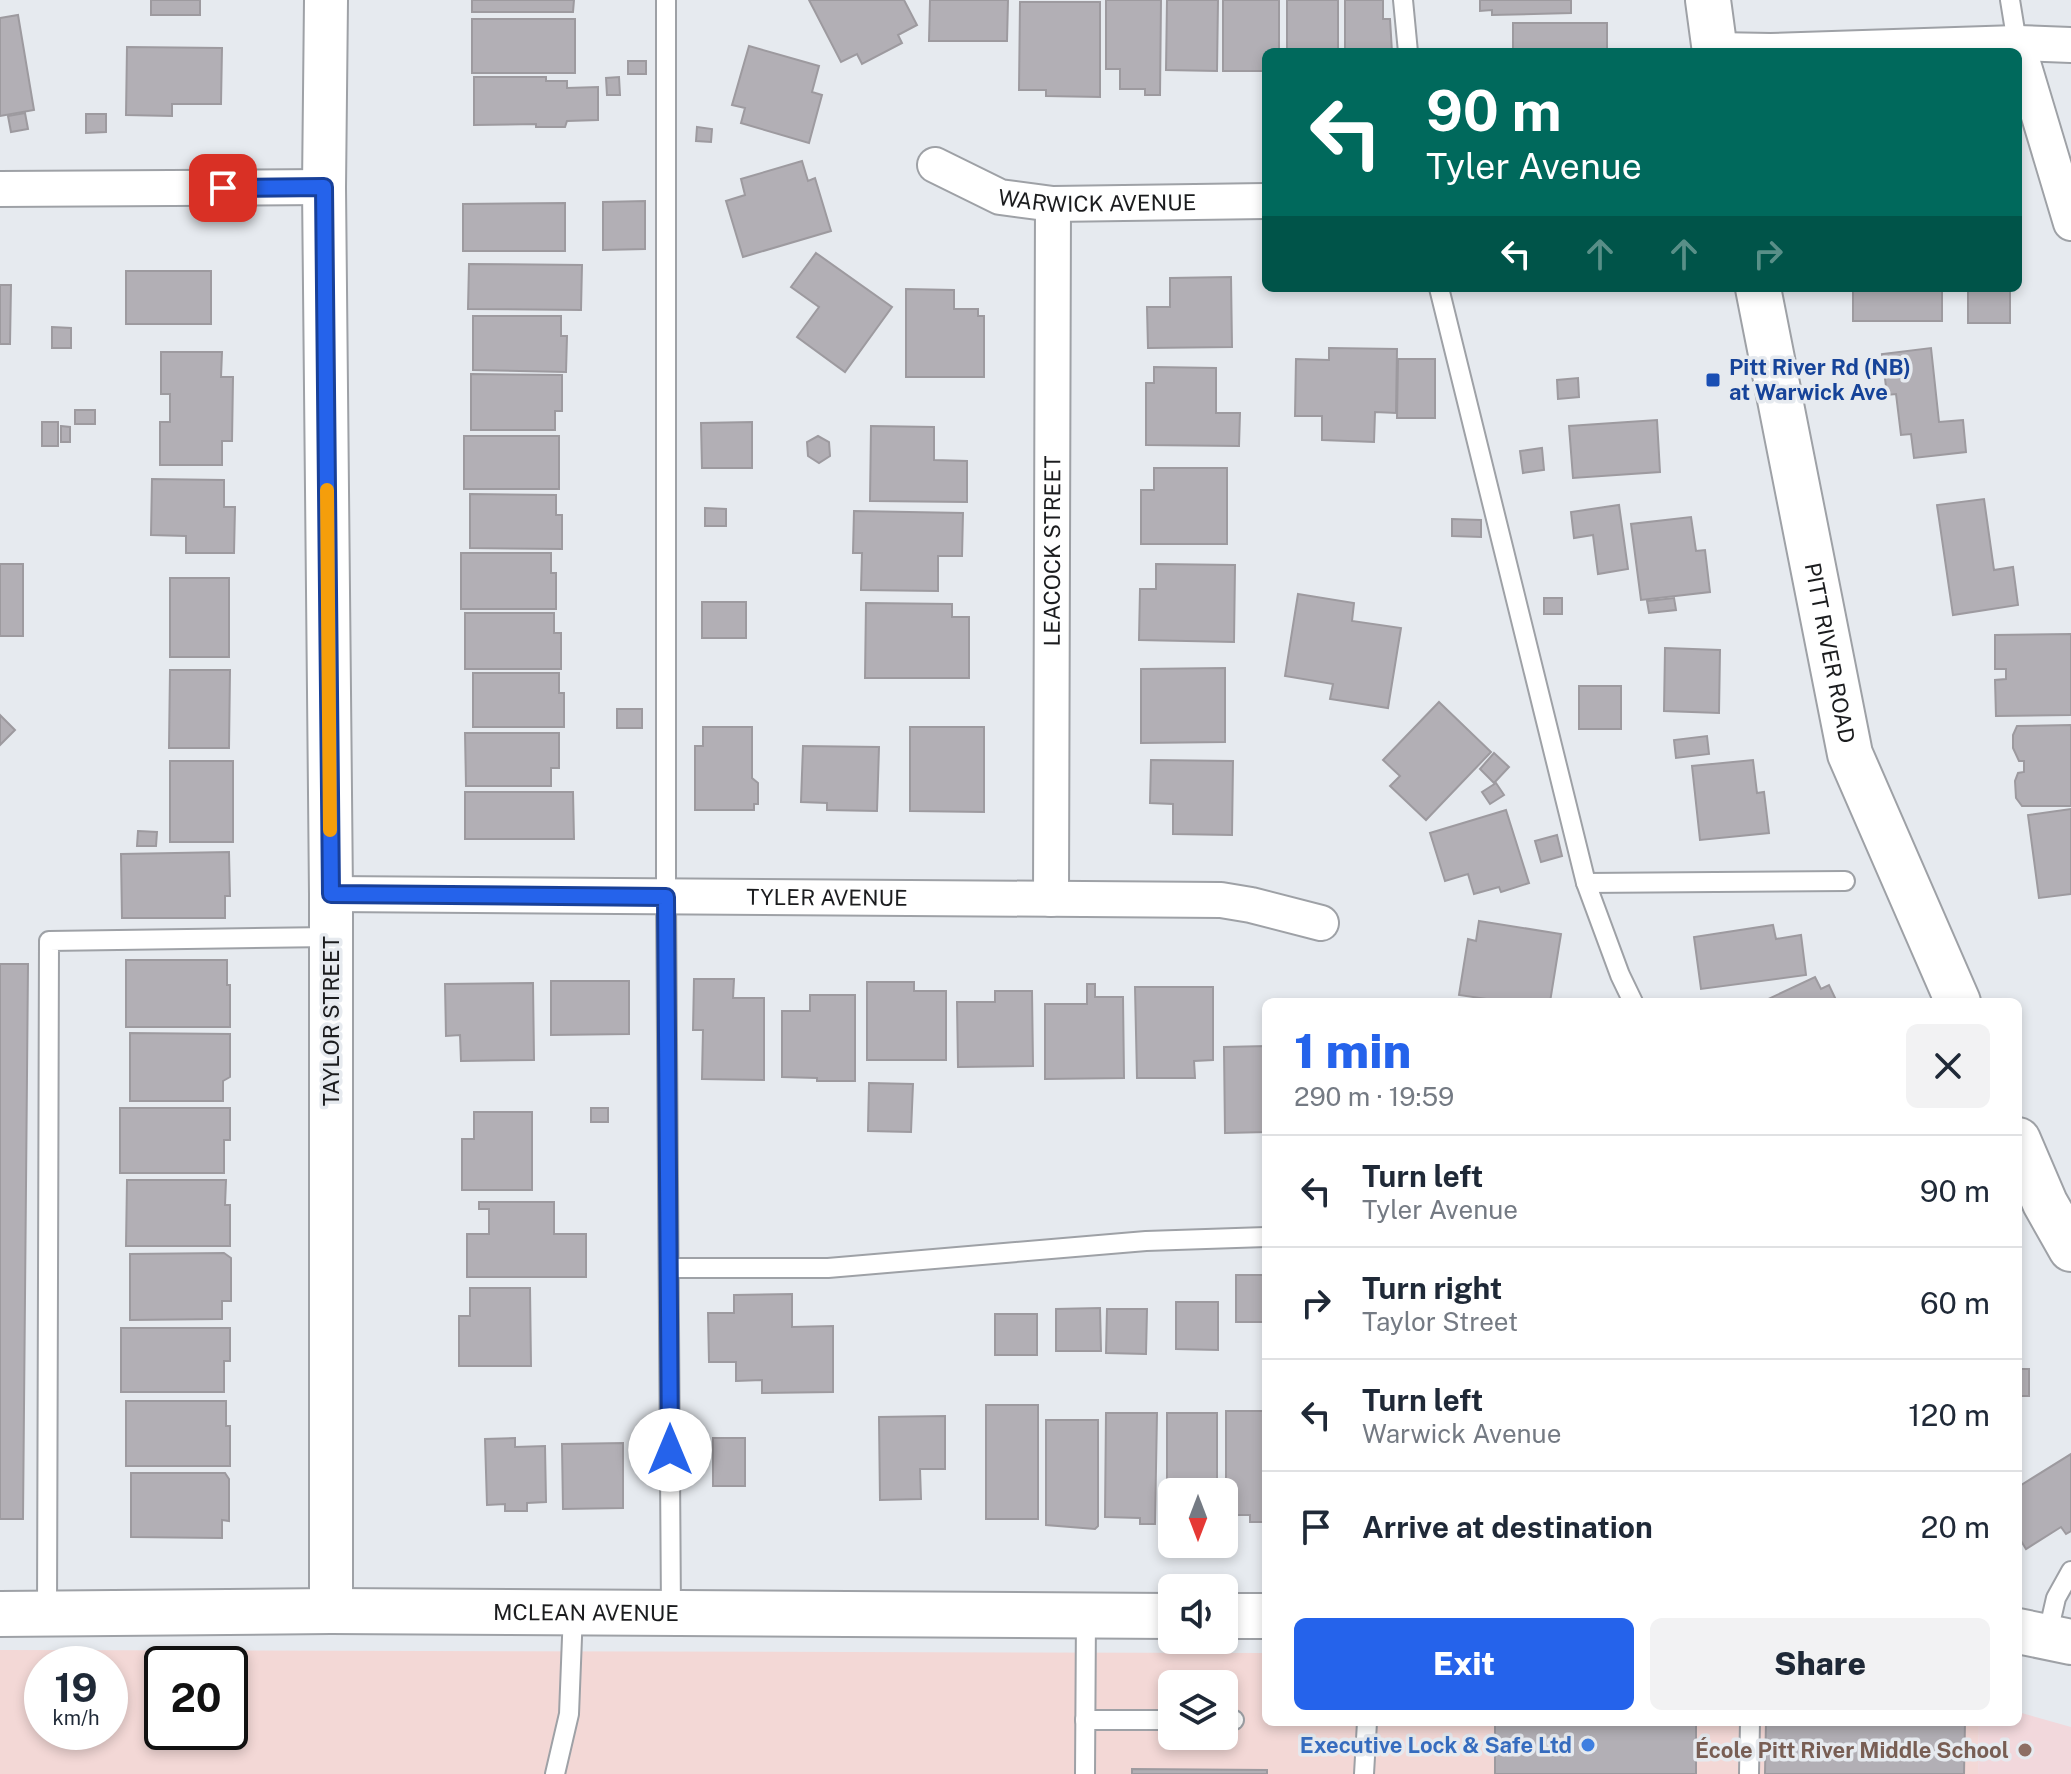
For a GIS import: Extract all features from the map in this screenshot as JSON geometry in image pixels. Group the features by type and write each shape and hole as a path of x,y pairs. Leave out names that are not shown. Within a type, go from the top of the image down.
{"main road":[{"path":"1708,0 1715,48"},
{"name":"PITT RIVER ROAD","path":"1759,292 1850,754 1956,998"},
{"path":"2022,1149 2045,1203 2071,1249"},
{"name":"MCLEAN AVENUE","path":"0,1614 331,1611 1158,1616"},
{"path":"1238,1616 1262,1616"}],"street":[{"name":"TAYLOR STREET","path":"326,0 324,187 331,894 331,1611"},
{"path":"1863,48 2017,43 2071,45"},
{"path":"2017,43 2019,48"},
{"path":"2022,57 2065,181 2071,223"},
{"name":"WARWICK AVENUE","path":"935,165 1000,197 1053,204 1262,201"},
{"path":"0,189 324,187"},
{"name":"LEACOCK STREET","path":"1051,899 1053,204"},
{"name":"TYLER AVENUE","path":"331,894 1221,900 1321,923"}],"lane":[{"path":"666,0 666,897 671,1613"},
{"path":"1403,0 1408,48"},
{"path":"2010,0 2017,43"},
{"path":"1440,292 1586,883 1631,998"},
{"path":"1586,883 1845,881"},
{"path":"47,1613 49,941 330,937"},
{"path":"670,1268 828,1268 1146,1241 1262,1237"},
{"path":"2045,1636 2056,1598 2071,1571"},
{"path":"555,1774 569,1714 573,1612"},
{"path":"1085,1774 1086,1615"},
{"path":"1085,1720 1158,1720"},
{"path":"1364,1774 1367,1726"},
{"path":"1749,1774 1750,1726"}],"shaded area":[{"path":"0,1650 24,1650 24,1750 128,1750 128,1650 144,1650 144,1750 248,1750 248,1651 1262,1653 1262,1726 1979,1726 1978,1774 0,1774"},
{"name":"École Pitt River Middle School","path":"2022,1713 2071,1727 2071,1774 1978,1774 1979,1726 2022,1726"}],"building":[{"path":"151,0 200,0 200,15 151,15"},
{"path":"472,0 574,0 573,12 472,12"},
{"path":"809,0 904,0 917,25 898,35 902,43 862,64 857,54 841,62"},
{"path":"930,0 1008,0 1007,41 929,41"},
{"path":"1106,0 1161,0 1160,95 1145,95 1145,89 1120,89 1120,69 1106,69"},
{"path":"1167,0 1218,0 1217,71 1166,70"},
{"path":"1223,0 1279,0 1279,48 1262,48 1262,71 1223,71"},
{"path":"1287,0 1338,0 1338,48 1287,48"},
{"path":"1345,0 1383,0 1383,19 1390,19 1392,48 1345,48"},
{"path":"1480,0 1571,0 1571,13 1492,15 1492,10 1480,11"},
{"path":"1020,2 1100,2 1100,97 1046,96 1046,90 1019,90"},
{"path":"18,15 34,110 0,116 0,18"},
{"path":"472,19 575,19 575,73 472,73"},
{"path":"1513,23 1607,23 1607,48 1513,48"},
{"path":"749,46 819,66 812,92 822,95 809,143 741,123 745,108 732,105"},
{"path":"127,47 222,48 221,104 172,104 172,116 126,115"},
{"path":"628,61 646,61 646,74 628,74"},
{"path":"474,77 546,77 546,81 567,81 567,88 598,87 598,120 567,121 565,127 474,125"},
{"path":"619,77 620,95 607,95 606,78"},
{"path":"25,113 28,129 11,132 8,116"},
{"path":"86,114 106,114 106,132 86,133"},
{"path":"697,127 712,129 711,142 696,141"},
{"path":"802,161 808,181 815,178 831,231 743,257 726,201 745,195 741,179"},
{"path":"645,201 645,249 603,250 603,202"},
{"path":"565,203 565,251 463,251 463,204"},
{"path":"816,253 892,307 845,372 797,337 819,307 791,287"},
{"path":"469,264 582,265 581,310 468,309"},
{"path":"126,271 211,271 211,324 126,324"},
{"path":"1231,277 1232,347 1148,348 1147,307 1170,307 1170,278"},
{"path":"0,285 11,285 10,344 0,344"},
{"path":"906,289 954,290 954,309 978,309 978,316 984,316 984,377 906,377"},
{"path":"1853,292 1942,292 1942,321 1853,321"},
{"path":"1968,292 2010,292 2010,323 1968,323"},
{"path":"473,316 561,316 561,336 567,336 566,372 473,370"},
{"path":"52,327 71,328 71,348 52,348"},
{"path":"1329,348 1397,349 1396,413 1375,412 1374,442 1322,440 1322,416 1295,416 1296,359 1329,360"},
{"path":"1931,348 1939,422 1963,420 1966,452 1914,458 1911,434 1901,435 1896,394 1887,395 1882,354"},
{"path":"161,352 222,352 221,377 233,377 232,441 222,441 222,465 160,465 160,422 170,422 170,394 161,394"},
{"path":"1398,359 1435,359 1435,418 1397,418"},
{"path":"1154,367 1216,368 1216,413 1240,413 1239,446 1146,445 1146,383 1154,383"},
{"path":"471,374 562,375 562,411 555,411 555,430 471,430"},
{"path":"1578,378 1579,397 1558,399 1557,380"},
{"path":"75,410 95,410 95,424 75,424"},
{"path":"1657,420 1660,472 1573,478 1569,426"},
{"path":"42,422 58,422 58,446 42,446"},
{"path":"752,422 752,468 702,468 701,423"},
{"path":"61,426 70,427 70,442 61,442"},
{"path":"871,426 934,427 934,460 967,461 967,502 870,501"},
{"path":"464,436 559,436 559,489 464,489"},
{"path":"818,436 829,442 830,456 819,463 808,456 807,442"},
{"path":"1542,448 1544,470 1523,473 1520,451"},
{"path":"1154,468 1227,468 1227,544 1141,544 1141,490 1154,490"},
{"path":"152,479 224,480 224,507 235,507 234,553 186,553 186,536 151,535"},
{"path":"470,494 556,495 556,515 562,515 562,549 470,548"},
{"path":"1984,499 1994,570 2013,567 2018,605 1953,615 1937,505"},
{"path":"1619,505 1628,569 1598,574 1593,535 1574,538 1571,512"},
{"path":"705,508 726,509 726,526 705,526"},
{"path":"854,511 963,513 962,556 938,556 938,591 861,590 862,553 853,553"},
{"path":"1691,517 1696,551 1705,550 1710,592 1641,600 1631,524"},
{"path":"1452,519 1481,520 1481,537 1452,536"},
{"path":"461,553 551,553 551,573 556,573 556,609 461,609"},
{"path":"0,564 23,564 23,636 0,636"},
{"path":"1156,564 1235,565 1234,642 1139,640 1140,589 1156,589"},
{"path":"170,578 229,578 229,657 170,657"},
{"path":"1298,594 1354,603 1352,621 1401,628 1388,708 1330,699 1333,684 1285,676"},
{"path":"1544,598 1562,598 1562,614 1544,614"},
{"path":"1674,598 1676,610 1649,613 1647,601"},
{"path":"702,602 746,602 746,638 702,638"},
{"path":"866,603 952,604 952,617 969,617 969,678 865,678"},
{"path":"465,613 554,613 554,633 561,633 561,669 465,669"},
{"path":"2071,634 2071,715 1996,716 1995,680 2006,679 2006,669 1995,669 1995,635"},
{"path":"1665,648 1720,650 1719,713 1664,711"},
{"path":"1225,668 1225,742 1141,743 1141,669"},
{"path":"170,670 230,670 229,748 169,748"},
{"path":"473,673 559,673 559,693 564,693 564,727 473,727"},
{"path":"1579,686 1621,686 1621,729 1579,729"},
{"path":"1439,702 1491,752 1426,820 1390,786 1400,776 1383,760"},
{"path":"617,709 642,709 642,728 617,728"},
{"path":"0,715 15,730 0,745"},
{"path":"2071,725 2071,806 2022,806 2016,798 2015,781 2018,773 2024,772 2024,761 2019,761 2013,748 2017,726"},
{"path":"703,727 752,727 752,778 758,783 758,804 754,804 754,810 695,810 695,746 703,746"},
{"path":"910,727 984,727 984,812 910,811"},
{"path":"465,733 559,733 559,768 551,768 551,786 466,786"},
{"path":"1707,736 1709,754 1676,758 1674,740"},
{"path":"803,746 879,747 877,811 827,810 827,803 801,802"},
{"path":"1494,753 1509,767 1494,783 1480,769"},
{"path":"1151,760 1233,761 1232,835 1173,834 1173,804 1150,803"},
{"path":"1753,760 1757,793 1764,792 1769,833 1700,840 1692,766"},
{"path":"170,761 233,761 233,842 170,842"},
{"path":"1496,783 1504,795 1490,804 1482,792"},
{"path":"465,792 573,792 574,839 465,839"},
{"path":"2071,809 2071,894 2039,898 2028,815"},
{"path":"1506,810 1529,883 1501,892 1499,887 1474,894 1468,874 1445,881 1430,833"},
{"path":"138,831 157,832 156,846 137,846"},
{"path":"1557,835 1562,856 1541,862 1535,841"},
{"path":"229,852 230,896 225,896 225,918 122,918 121,854"},
{"path":"1479,921 1561,934 1551,998 1459,995 1468,939 1476,941"},
{"path":"1773,925 1776,939 1801,935 1806,975 1701,989 1694,937"},
{"path":"126,960 227,960 230,1027 126,1027"},
{"path":"0,964 28,964 23,1519 0,1519"},
{"path":"1815,977 1821,989 1829,985 1835,998 1770,998"},
{"path":"694,979 734,979 733,998 764,998 764,1080 702,1079 703,1030 693,1030"},
{"path":"551,981 629,981 629,1034 551,1035"},
{"path":"867,982 914,982 914,991 946,991 946,1060 867,1060"},
{"path":"533,983 534,1060 461,1061 460,1035 446,1036 445,984"},
{"path":"1087,984 1095,984 1095,997 1123,997 1124,1078 1045,1079 1045,1004 1087,1004"},
{"path":"1135,987 1213,987 1213,1060 1194,1061 1195,1078 1137,1078"},
{"path":"995,991 1032,991 1033,1066 958,1067 957,1002 995,1002"},
{"path":"810,995 855,995 855,1081 782,1077 782,1011 810,1011"},
{"path":"130,1033 230,1034 230,1077 223,1081 223,1101 130,1101"},
{"path":"1262,1046 1262,1132 1225,1133 1224,1047"},
{"path":"869,1083 913,1084 911,1132 868,1131"},
{"path":"120,1108 230,1108 230,1140 224,1140 224,1173 120,1173"},
{"path":"591,1108 608,1108 608,1122 591,1122"},
{"path":"474,1112 532,1112 532,1190 462,1190 462,1139 474,1139"},
{"path":"127,1180 226,1180 225,1205 230,1205 230,1246 126,1246"},
{"path":"479,1202 554,1202 554,1234 586,1234 586,1277 467,1277 467,1234 489,1234 489,1209 479,1209"},
{"path":"224,1253 231,1258 231,1301 222,1301 222,1319 130,1320 130,1254"},
{"path":"1236,1275 1262,1275 1262,1322 1236,1322"},
{"path":"470,1288 530,1288 531,1366 459,1366 459,1316 470,1316"},
{"path":"792,1294 792,1327 833,1326 833,1392 762,1393 762,1380 736,1381 736,1362 709,1362 708,1313 734,1313 734,1295"},
{"path":"1176,1302 1218,1302 1218,1350 1176,1349"},
{"path":"1100,1308 1101,1351 1056,1351 1056,1309"},
{"path":"1107,1309 1147,1309 1146,1354 1106,1353"},
{"path":"995,1314 1037,1314 1037,1355 995,1355"},
{"path":"121,1328 230,1328 230,1361 224,1361 224,1392 121,1392"},
{"path":"2022,1369 2029,1369 2029,1396 2022,1396"},
{"path":"126,1401 226,1401 226,1426 230,1426 230,1466 126,1466"},
{"path":"986,1405 1038,1405 1038,1519 986,1519"},
{"path":"1226,1411 1262,1411 1262,1522 1250,1522 1250,1515 1238,1515 1238,1478 1226,1478"},
{"path":"1106,1413 1157,1413 1155,1524 1140,1524 1140,1518 1105,1517"},
{"path":"1167,1413 1217,1413 1217,1478 1167,1478"},
{"path":"945,1416 945,1469 920,1469 921,1499 880,1500 879,1417"},
{"path":"1046,1420 1098,1420 1098,1526 1095,1529 1046,1525"},
{"path":"515,1438 515,1447 545,1446 546,1502 527,1503 527,1511 505,1511 505,1504 487,1505 485,1439"},
{"path":"713,1438 745,1438 745,1486 713,1486"},
{"path":"623,1443 623,1508 563,1509 562,1444"},
{"path":"2071,1454 2071,1531 2066,1534 2061,1527 2026,1549 2022,1542 2022,1485"},
{"path":"131,1473 225,1473 229,1479 229,1521 222,1520 222,1538 131,1537"},
{"path":"1495,1726 1696,1726 1696,1774 1495,1774"},
{"path":"1766,1726 1965,1726 1964,1774 1765,1774"},
{"path":"1132,1769 1267,1770 1267,1774 1132,1774"}],"slow traffic":[{"path":"327,490 330,830"}],"place":[{"name":"Pitt River Rd (NB) at Warwick Ave","path":"1713,380"},
{"name":"Executive Lock & Safe Ltd","path":"1588,1745"},
{"name":"École Pitt River Middle School","path":"2025,1750"}],"route":[{"path":"223,188 324,187 331,894 666,897 670,1450"}]}
